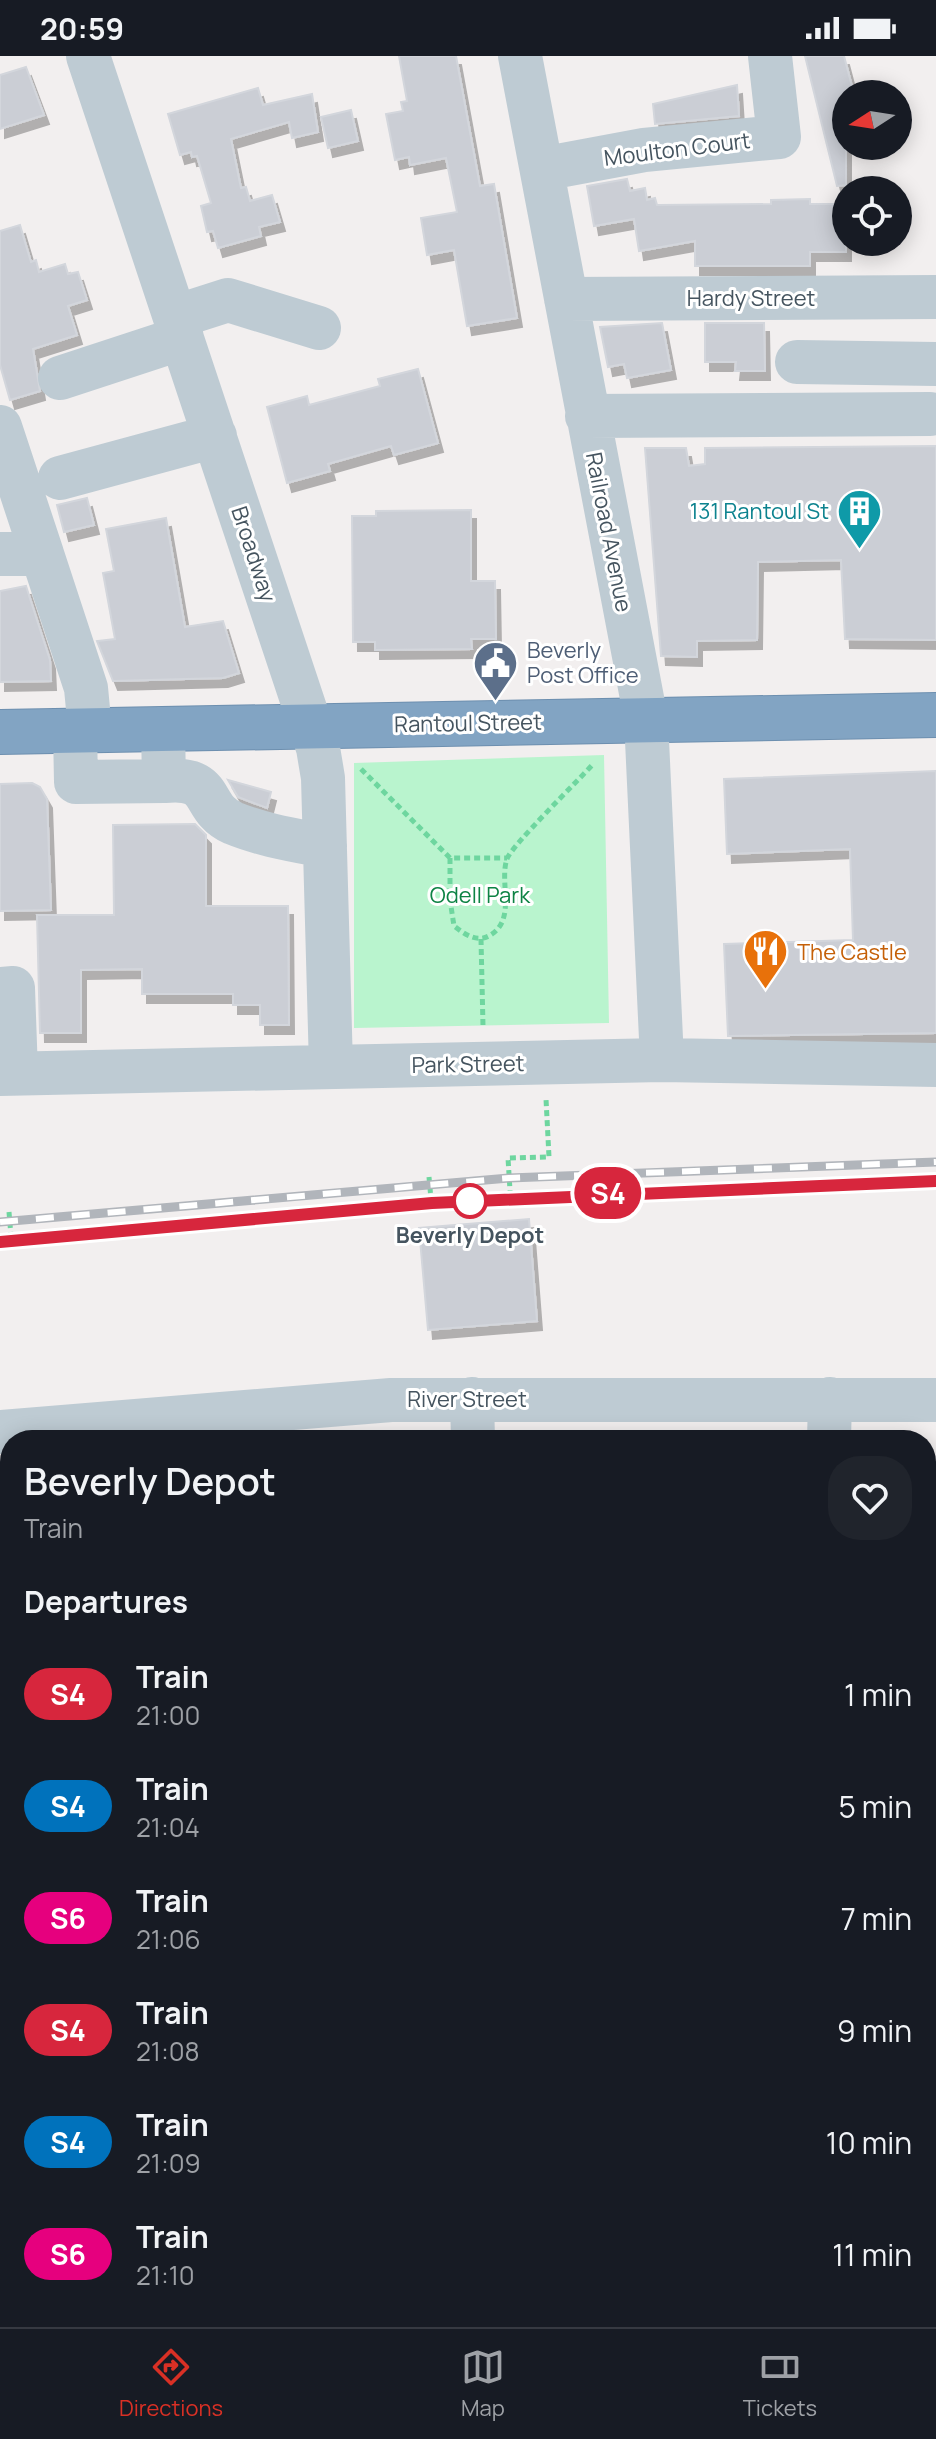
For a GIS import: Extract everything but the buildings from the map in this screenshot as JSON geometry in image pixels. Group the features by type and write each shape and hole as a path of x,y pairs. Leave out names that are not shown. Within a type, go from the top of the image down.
{"highway":[{"name":"Rantoul Street","path":"0,732 936,715"}],"street":[{"name":"Broadway","path":"88,56 312,727 323,778 331,1067"},
{"name":"Railroad Avenue","path":"520,56 646,719 662,1060"},
{"name":"Moulton Court","path":"542,169 644,150 779,137 770,56"},
{"name":"Hardy Street","path":"566,299 936,297"},
{"path":"60,378 179,328 228,300 319,328"},
{"path":"797,362 936,364"},
{"path":"587,416 930,414"},
{"path":"0,427 21,554 86,688 76,782 185,779 206,791 216,812 231,822 267,834 325,846"},
{"path":"60,478 215,436"},
{"path":"163,729 164,781"},
{"path":"0,989 13,988 8,1073"},
{"name":"Park Street","path":"8,1073 662,1060 936,1065"},
{"name":"River Street","path":"115,1430 472,1419 829,1420 936,1400"}],"path":[{"path":"354,763 450,858 507,858"},
{"path":"450,858 450,900 454,926 467,936 481,939 494,934 504,918 507,858 594,763"},
{"path":"481,939 483,1026"},
{"path":"511,1206 508,1158 549,1157 549,1140"},
{"path":"429,1177 432,1210"},
{"path":"9,1212 12,1248"}],"green space":[{"name":"Odell Park","path":"604,755 609,1023 354,1028 354,763"}],"railway":[{"path":"0,1222 509,1178 936,1162"},
{"path":"0,1242 432,1203 936,1181"}],"train":[{"name":"S4","path":"0,1242 432,1203 598,1193 936,1181"}],"place":[{"name":"131 Rantoul St","path":"860,550"},
{"name":"Beverly Post Office","path":"496,702"},
{"name":"The Castle","path":"766,991"},
{"name":"Beverly Depot","path":"470,1201"}]}
